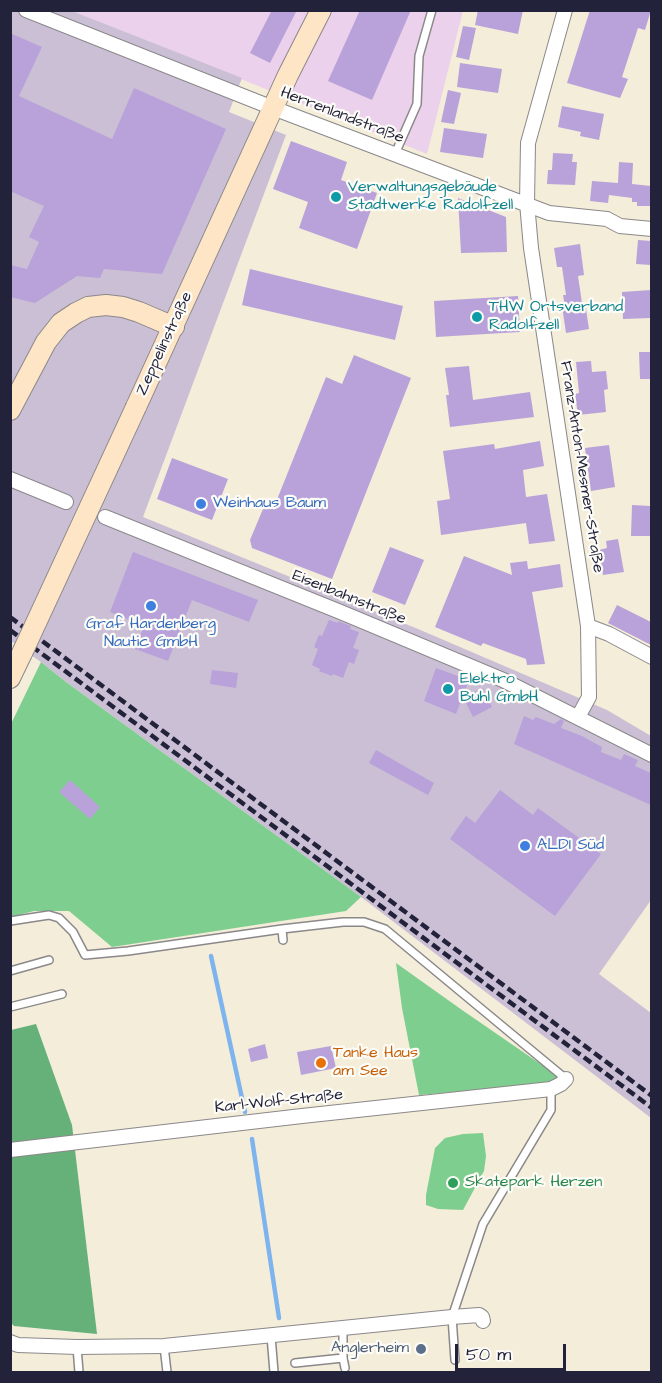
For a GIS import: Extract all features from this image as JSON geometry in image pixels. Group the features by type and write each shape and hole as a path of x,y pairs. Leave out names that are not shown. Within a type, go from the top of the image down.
{"main road":[{"name":"Zeppelinstraße","path":"10,678 174,327 288,75 321,10"},
{"path":"10,410 46,342 61,323 76,313 88,307 106,305 123,307 174,327"}],"street":[{"name":"Herrenlandstraße","path":"26,10 273,108 549,213 607,219 620,226 651,229"},
{"name":"Franz-Anton-Mesmer-Straße","path":"565,10 528,143 527,203 531,248 588,626 589,697 578,717"},
{"path":"10,479 66,502"},
{"name":"Eisenbahnstraße","path":"105,518 503,680 651,755"},
{"path":"588,626 609,634 651,657"},
{"name":"Karl-Wolf-Straße","path":"10,1150 551,1089 566,1079"},
{"path":"10,1342 18,1345 77,1347 164,1346 452,1317 479,1315 483,1321"}],"lane":[{"path":"395,154 417,104 419,56 432,10"},
{"path":"10,921 50,915 59,918 73,932 85,955 282,929 364,922 385,929 566,1079"},
{"path":"282,929 283,940"},
{"path":"10,970 49,960"},
{"path":"10,1007 62,994"},
{"path":"455,1360 452,1317 483,1224 551,1110 551,1089"},
{"path":"343,1328 345,1368"},
{"path":"271,1336 274,1372"},
{"path":"164,1346 167,1372"},
{"path":"77,1347 79,1372"},
{"path":"295,1363 343,1358"}],"shaded area":[{"path":"10,11 72,11 242,78 229,112 286,135 143,517 418,629 607,710 651,736 651,900 599,974 651,1013 651,1118 361,897 11,641"},
{"path":"72,11 463,11 427,154"}],"green space":[{"path":"41,662 361,897 346,911 112,947 69,911 34,911 11,917 10,726"},
{"path":"396,963 558,1076 551,1083 519,1088 419,1095 402,1008"},
{"path":"36,1024 72,1125 97,1334 14,1326 11,1323 11,1030"},
{"name":"Skatepark Herzen","path":"483,1133 486,1156 484,1171 463,1210 438,1209 426,1205 435,1148 445,1138"}],"building":[{"path":"272,10 297,10 270,63 250,53"},
{"path":"360,10 411,10 372,100 328,81"},
{"path":"478,10 523,10 518,34 475,25"},
{"path":"590,10 651,10 645,30 638,28 622,77 628,79 620,98 567,83"},
{"path":"463,26 476,28 469,60 456,57"},
{"path":"10,33 42,47 19,96 112,139 134,88 226,129 162,274 104,269 100,278 77,276 35,303 10,297 10,265 27,269 39,242 29,237 44,206 10,191"},
{"path":"460,63 502,69 498,93 457,87"},
{"path":"448,90 461,93 454,124 441,122"},
{"path":"562,106 604,114 599,140 580,136 581,132 558,127"},
{"path":"444,128 487,134 483,158 440,152"},
{"name":"Verwaltungsgebäude Stadtwerke Radolfzell","path":"291,141 347,162 341,180 377,193 357,249 299,228 308,202 273,189"},
{"path":"553,153 573,154 572,162 577,162 575,185 547,184 548,170 552,170"},
{"path":"619,162 633,163 632,184 651,186 651,206 637,206 637,202 632,202 632,198 609,195 608,203 590,201 592,181 618,183"},
{"name":"THW Ortsverband Radolfzell","path":"458,198 506,217 507,252 461,253"},
{"path":"638,240 651,241 651,265 636,264"},
{"path":"580,244 584,275 578,276 589,329 566,333 562,306 565,306 563,295 566,295 562,267 557,267 554,248"},
{"path":"250,269 403,306 395,340 242,305"},
{"path":"651,290 651,318 623,319 622,292"},
{"name":"THW Ortsverband Radolfzell","path":"518,296 520,332 436,337 434,301"},
{"path":"639,352 651,352 651,379 640,379"},
{"path":"354,355 411,378 332,579 252,548 250,540 263,509 276,502 326,377 342,384"},
{"path":"591,361 592,372 606,371 608,389 604,390 606,412 578,415 575,394 579,393 576,362"},
{"path":"469,366 473,400 530,392 534,417 450,427 445,368"},
{"path":"540,441 544,466 523,470 526,497 547,494 555,541 529,544 526,523 441,535 437,501 450,499 443,451 494,444 495,449"},
{"path":"609,445 615,487 591,491 585,448"},
{"path":"172,458 228,479 212,520 157,499"},
{"path":"632,505 651,506 651,536 631,536"},
{"path":"618,539 624,572 603,575 599,550 607,548 606,541"},
{"path":"390,547 424,560 405,605 372,592"},
{"name":"Graf Hardenberg Nautic GmbH","path":"133,552 258,600 249,622 192,600 168,661 135,649 144,626 110,612"},
{"path":"464,556 512,575 510,563 527,561 528,569 560,564 563,587 532,592 545,664 527,665 526,659 483,643 481,646 435,627"},
{"path":"617,605 651,622 651,645 608,623"},
{"path":"329,620 351,626 350,629 359,632 353,648 359,650 354,664 349,662 343,678 319,671 320,669 312,665 318,649 314,647"},
{"name":"Elektro Buhl GmbH","path":"436,668 469,680 456,714 424,701"},
{"path":"212,670 238,673 236,688 210,684"},
{"path":"483,688 492,707 473,717 463,697"},
{"path":"524,716 533,720 536,717 554,724 561,719 564,721 561,728 602,747 601,752 621,760 624,754 638,760 635,766 651,773 651,805 514,744"},
{"path":"376,750 434,783 428,795 369,763"},
{"path":"70,780 100,807 90,819 59,792"},
{"name":"ALDI Süd","path":"500,790 533,815 538,808 601,854 555,916 450,839 466,816 475,823"},
{"path":"265,1044 268,1058 251,1062 248,1049"},
{"path":"331,1046 336,1068 301,1075 297,1052"}],"waterway":[{"path":"211,956 245,1112"},
{"path":"252,1139 279,1318"}],"railway":[{"path":"10,617 652,1096"},
{"path":"10,630 652,1108"}],"place":[{"name":"Verwaltungsgebäude Stadtwerke Radolfzell","path":"336,197"},
{"name":"THW Ortsverband Radolfzell","path":"477,317"},
{"name":"Weinhaus Baum","path":"201,504"},
{"name":"Graf Hardenberg Nautic GmbH","path":"151,606"},
{"name":"Elektro Buhl GmbH","path":"448,689"},
{"name":"ALDI Süd","path":"525,846"},
{"name":"Tanke Haus am See","path":"321,1063"},
{"name":"Skatepark Herzen","path":"453,1183"},
{"name":"Anglerheim","path":"421,1349"}]}
